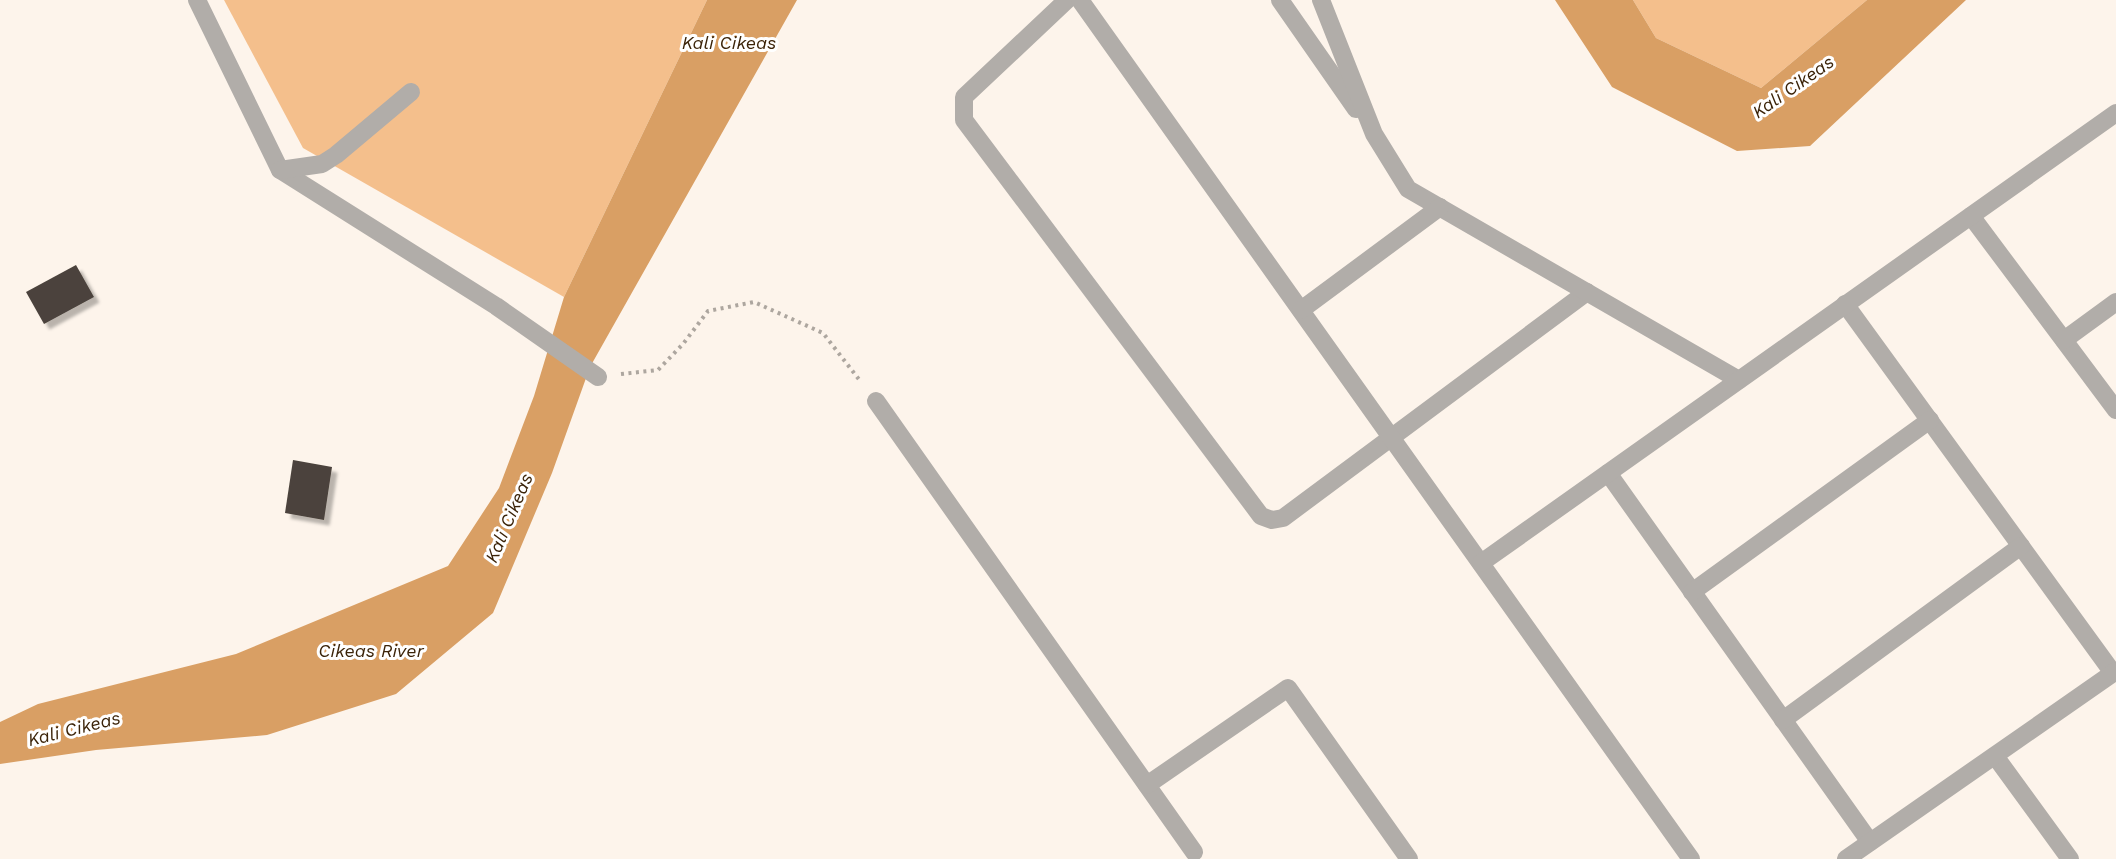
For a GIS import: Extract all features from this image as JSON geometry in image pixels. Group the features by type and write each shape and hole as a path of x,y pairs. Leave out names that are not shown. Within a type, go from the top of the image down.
{"street":[{"path":"197,0 280,170 496,306 598,377"},
{"path":"1068,0 964,97 964,120 1261,516 1272,520 1283,518 1390,436 1587,292"},
{"path":"1080,0 1691,859"},
{"path":"1280,0 1374,134 1408,189 1738,380"},
{"path":"1321,0 1374,134"},
{"path":"280,170 322,164 336,155 411,92"},
{"path":"1481,563 2116,112"},
{"path":"1301,310 1440,207"},
{"path":"1971,216 2116,410"},
{"path":"2064,340 2116,302"},
{"path":"1845,304 2115,672 1846,859"},
{"path":"876,401 1147,785 1193,857"},
{"path":"1692,592 1929,420"},
{"path":"1608,473 1870,842"},
{"path":"1783,720 2021,546"},
{"path":"1147,785 1287,688 1409,859"},
{"path":"1995,756 2070,859"}],"path":[{"path":"598,377 658,370 683,344 708,311 754,302 823,333 876,401"}],"shaded area":[{"path":"224,0 707,0 564,297 303,148"},
{"path":"1633,0 1867,0 1761,88 1656,38"}],"water":[{"name":"Cikeas River","path":"707,0 797,0 590,367 552,473 493,613 396,694 267,735 96,750 0,764 0,722 38,704 236,654 448,566 499,488 534,396 564,297"},
{"name":"Kali Cikeas","path":"1555,0 1633,0 1656,38 1761,88 1867,0 1966,0 1810,146 1737,151 1612,87"}],"building":[{"path":"76,265 94,297 44,324 26,292"},
{"path":"293,460 332,467 324,520 285,513"}]}
